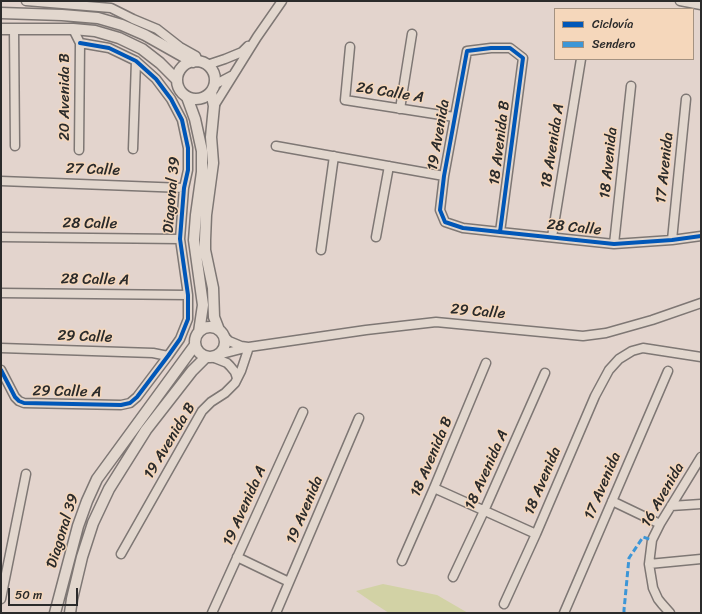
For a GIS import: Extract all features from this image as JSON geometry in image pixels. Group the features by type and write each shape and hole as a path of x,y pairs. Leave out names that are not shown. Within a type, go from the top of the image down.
{"street":[{"path":"26,1 111,8 157,29 180,48 194,54 199,63"},
{"path":"214,106 233,74 282,1"},
{"path":"680,1 701,5"},
{"path":"1,13 98,18 122,25 145,35 211,69 215,80 213,88 214,106 211,137 213,163 206,215 205,250 213,288 214,317 225,340 224,348 212,356"},
{"path":"1,29 95,30 119,38 142,49 160,63 177,80"},
{"path":"14,29 15,146"},
{"path":"73,29 80,44"},
{"path":"400,109 412,34"},
{"path":"233,74 213,88 207,96 200,99 187,97 178,87 178,74 186,64 225,59 242,52 257,37"},
{"name":"Diagonal 39","path":"80,44 109,48 136,61 156,79 171,99 182,120 188,148 188,170 184,188 180,239 188,295 188,320 180,339 137,397 130,403 121,405"},
{"name":"20 Avenida B","path":"79,150 80,44"},
{"name":"26 Calle A","path":"350,47 345,100 454,117"},
{"name":"18 Avenida B","path":"467,51 492,48 510,48 523,58 500,232"},
{"name":"19 Avenida","path":"445,222 440,210 444,176 467,51"},
{"name":"18 Avenida A","path":"552,237 581,60"},
{"path":"133,149 136,61"},
{"name":"18 Avenida","path":"614,244 631,86"},
{"name":"Diagonal 39","path":"187,97 195,119 202,152 202,172 194,240 203,305 199,332"},
{"name":"17 Avenida","path":"672,240 686,99"},
{"path":"276,146 444,176"},
{"path":"321,250 334,156"},
{"path":"376,237 389,166"},
{"name":"27 Calle","path":"1,181 184,188"},
{"name":"28 Calle","path":"445,222 463,228 614,244 672,240 701,236"},
{"name":"28 Calle","path":"1,237 180,239"},
{"name":"28 Calle A","path":"1,293 188,295"},
{"name":"29 Calle","path":"212,356 249,347 366,330 436,322 583,336 606,333 652,320 701,303"},
{"path":"221,333 214,328 208,327 203,329 196,336 195,345 199,352 227,363 235,372 237,378"},
{"name":"29 Calle","path":"221,333 229,341 241,346 249,347"},
{"name":"Diagonal 39","path":"55,613 78,526 87,501 97,480 195,345"},
{"name":"19 Avenida B","path":"121,554 202,411 211,402 231,388 241,371 249,347"},
{"name":"29 Calle","path":"1,348 153,353 168,356"},
{"name":"18 Avenida","path":"504,604 536,534 595,396 609,370 619,359 632,351 643,348 701,357"},
{"name":"Diagonal 39","path":"70,613 82,557 93,523 109,488 146,430 192,371 212,356"},
{"name":"18 Avenida B","path":"402,561 486,363"},
{"name":"29 Calle A","path":"1,370 16,397 19,401 24,403 121,405"},
{"name":"17 Avenida","path":"564,613 668,371"},
{"name":"18 Avenida A","path":"453,577 545,373"},
{"name":"19 Avenida A","path":"212,613 303,412"},
{"name":"19 Avenida","path":"276,613 359,418"},
{"name":"16 Avenida","path":"670,613 655,593 652,582 649,564 652,540 660,524 700,460"},
{"path":"1,600 26,474"},
{"path":"434,488 536,534"},
{"path":"612,501 660,524"},
{"path":"671,506 701,504"},
{"path":"237,557 289,582"},
{"path":"649,564 701,560"}],"green space":[{"path":"383,584 437,595 468,613 389,613 356,591"}],"marked path":[{"path":"624,613 629,558 643,537 652,540"}],"cycle path":[{"path":"1,370 15,397 24,403 121,405 130,403 137,397 180,339 188,319 188,295 180,239 184,188 188,170 188,148 182,120 171,99 156,79 136,61 109,48 80,43"},
{"path":"500,232 523,58 510,48 491,48 467,51 444,176 440,210 445,222 463,228 500,232 614,244 672,240 701,236"}]}
